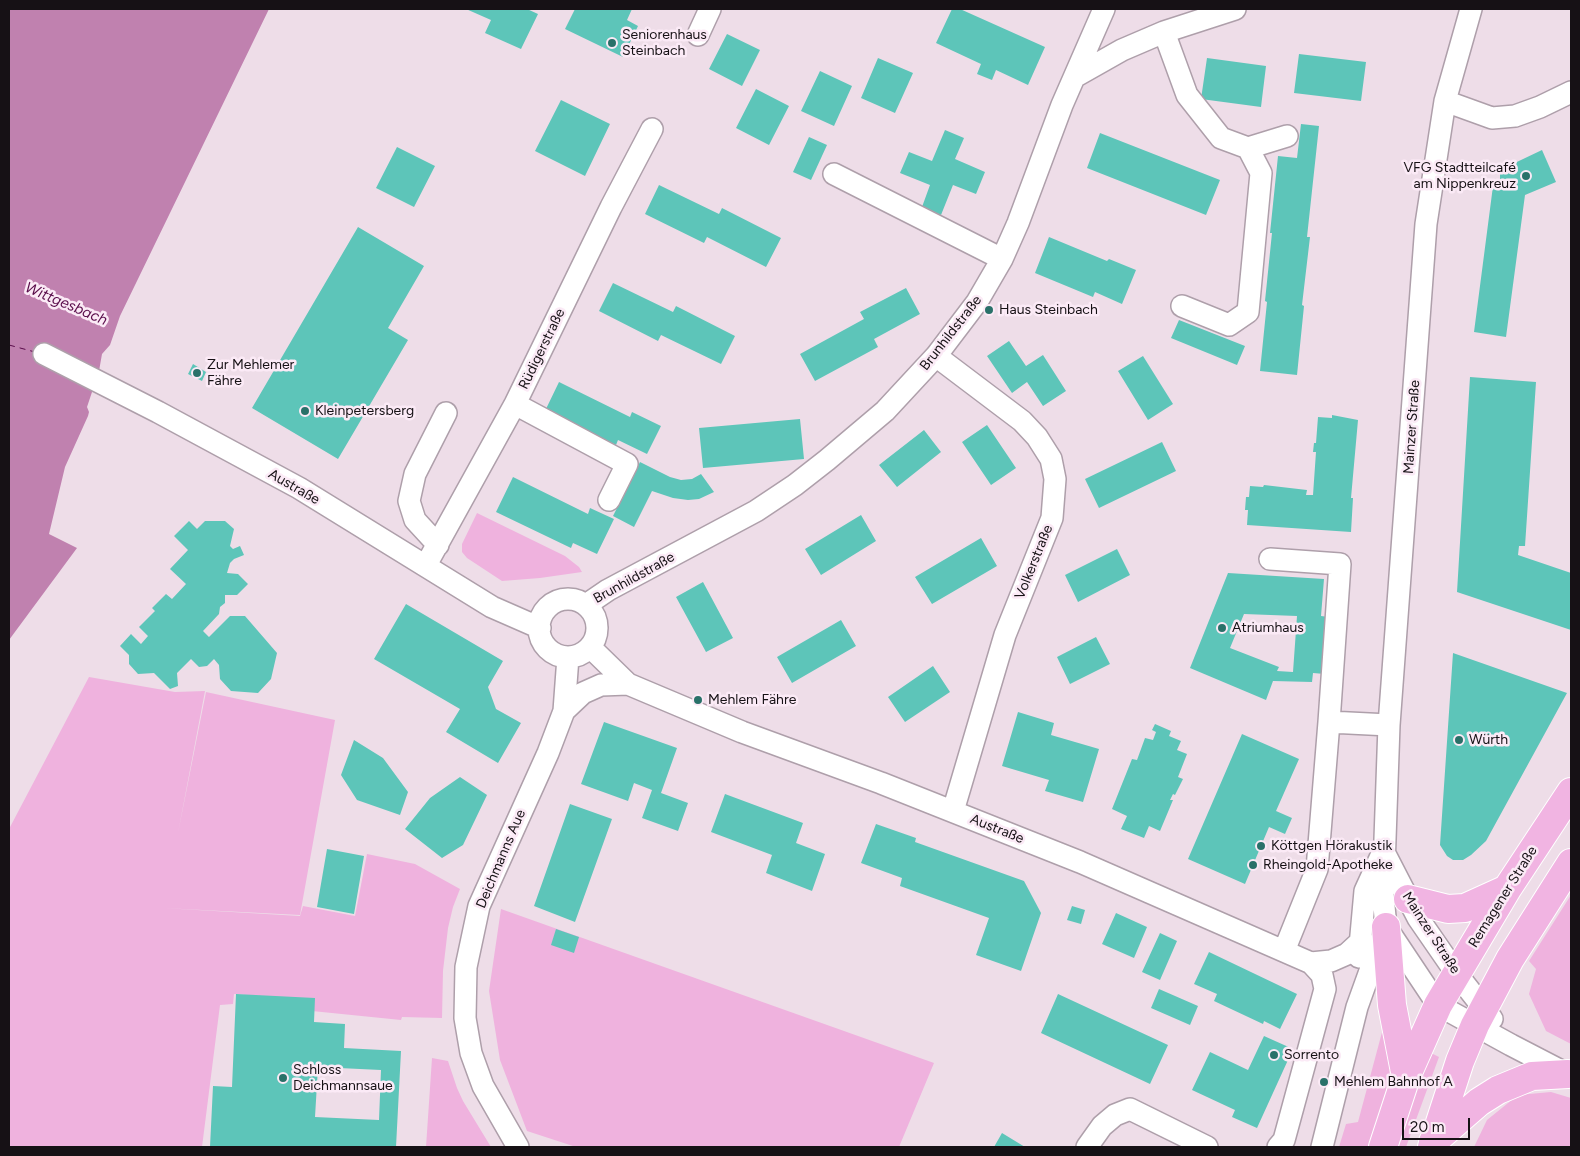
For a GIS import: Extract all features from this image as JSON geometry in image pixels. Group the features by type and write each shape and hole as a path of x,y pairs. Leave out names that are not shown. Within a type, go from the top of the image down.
{"main road":[{"name":"Remagener Straße","path":"1438,1005 1507,889 1571,792"},
{"path":"1432,1145 1460,1061 1480,1017 1510,959 1571,863"},
{"path":"1408,899 1448,909 1465,908 1507,889"},
{"path":"1386,927 1392,1005 1406,1077"},
{"path":"1383,1147 1406,1077 1438,1005"},
{"path":"1432,1145 1479,1102 1498,1090 1532,1076 1570,1075"}],"street":[{"path":"698,35 710,9"},
{"name":"Brunhildstraße","path":"586,605 608,590 756,511 795,484 885,412 936,356 977,302 1002,259 1018,224 1062,105 1104,9"},
{"path":"1076,76 1122,50 1164,32 1235,9"},
{"name":"Mainzer Straße","path":"1471,9 1445,101 1426,224 1389,725 1383,896 1386,927 1438,1005 1480,1017"},
{"path":"1164,32 1187,95 1221,138 1248,148 1287,136"},
{"path":"1445,101 1492,118 1515,116 1540,107 1571,92"},
{"name":"Rüdigerstraße","path":"426,566 515,404 611,207 652,129"},
{"path":"1182,306 1229,325 1248,312 1261,173 1248,148"},
{"path":"834,174 1002,259"},
{"name":"Austraße","path":"44,354 299,488 492,607 540,628"},
{"name":"Volkerstraße","path":"936,356 1022,421 1037,437 1051,460 1055,479 1052,518 1005,635 952,811"},
{"path":"515,404 627,464 609,500"},
{"path":"438,545 415,520 410,501 415,474 446,412"},
{"path":"1270,559 1340,564 1317,869 1284,951"},
{"path":"568,599 578,600 586,605 593,612 597,628 595,638 590,647 580,654 568,657 554,653 546,647 541,637 540,628 545,611 558,601 568,599"},
{"name":"Austraße","path":"590,647 628,684 742,732 952,811 1080,862 1311,963"},
{"name":"Deichmanns Aue","path":"518,1147 483,1086 471,1053 465,1018 466,967 479,906 548,752 564,711 568,657"},
{"name":"Austraße","path":"564,711 583,693 601,684 628,684"},
{"path":"1329,722 1389,725"},
{"name":"Mainzer Straße","path":"1384,851 1418,918 1456,973 1480,1017"},
{"name":"Mainzer Straße","path":"1357,1007 1365,891 1384,851"},
{"path":"1322,1147 1357,1007 1386,927"},
{"path":"1311,963 1331,961 1347,954 1360,942"},
{"path":"1278,1147 1284,1140 1324,989 1322,974 1311,963"},
{"path":"1480,1017 1511,1046 1570,1075"},
{"path":"1087,1147 1102,1126 1115,1115 1130,1109 1207,1147"}],"shaded area":[{"path":"477,513 565,556 579,567 582,572 502,581 467,558 462,552 462,544"},
{"path":"89,677 175,692 205,691 178,833 206,692 335,720 300,915 163,908 300,916 303,906 355,916 367,854 415,864 460,889 448,928 443,971 442,1018 402,1017 401,1020 312,1011 312,1000 234,994 233,1004 220,1005 202,1147 9,1147 9,829"},
{"path":"1571,895 1571,1044 1546,1031 1529,994 1536,969 1529,961"},
{"path":"501,909 934,1063 899,1147 576,1147 527,1131 500,1060 489,991"},
{"path":"1385,1021 1391,1057 1389,1081 1369,1147 1339,1147 1346,1124 1358,1122"},
{"path":"1431,1053 1439,1057 1406,1147 1397,1147 1409,1106"},
{"path":"432,1058 448,1061 463,1101 491,1147 426,1147"},
{"path":"1551,1092 1571,1098 1571,1147 1474,1147 1487,1120 1518,1095"}],"water":[{"name":"Wittgesbach","path":"9,9 269,9 120,316 110,345 102,354 99,371 87,407 88,416 65,467 49,534 77,548 9,640"}],"building":[{"path":"466,9 527,9 538,14 521,49 485,33 491,20"},
{"name":"Seniorenhaus Steinbach","path":"575,9 632,9 627,20 638,26 623,57 565,29"},
{"path":"952,9 960,9 1045,47 1028,85 996,70 992,80 977,74 981,64 936,43"},
{"path":"727,34 760,50 742,86 709,69"},
{"path":"1299,54 1366,62 1361,101 1294,93"},
{"path":"878,58 913,73 895,113 861,98"},
{"path":"1207,58 1266,66 1261,107 1201,99"},
{"path":"820,71 852,86 834,126 801,111"},
{"path":"756,89 789,106 769,145 736,128"},
{"path":"561,100 610,124 585,176 535,151"},
{"path":"1301,124 1319,126 1307,237 1310,237 1302,305 1304,306 1297,375 1260,371 1272,233 1270,233 1278,156 1297,158"},
{"path":"945,130 964,138 955,159 985,172 976,194 953,185 941,215 922,207 930,185 900,173 909,152 932,161"},
{"path":"1100,133 1220,180 1206,215 1087,168"},
{"path":"809,137 827,145 811,180 793,172"},
{"path":"397,147 435,166 414,207 376,188"},
{"path":"1542,150 1556,182 1525,195 1506,337 1474,332 1493,186 1500,187 1500,170"},
{"path":"659,185 719,214 722,208 781,238 766,267 707,237 704,243 645,214"},
{"path":"358,227 424,266 388,328 408,340 338,459 252,408"},
{"path":"1049,237 1107,261 1109,259 1136,270 1122,304 1095,292 1093,297 1035,273"},
{"path":"613,283 673,312 676,306 735,336 721,364 661,335 658,341 599,311"},
{"path":"906,288 920,314 874,339 878,347 815,381 800,354 864,319 860,312"},
{"path":"1179,320 1245,346 1237,365 1171,338"},
{"path":"1009,341 1026,366 1043,355 1066,391 1043,406 1027,382 1012,393 987,356"},
{"path":"1143,356 1173,404 1148,420 1118,371"},
{"name":"Zur Mehlemer Fähre","path":"193,364 206,372 202,381 188,374"},
{"path":"1470,377 1536,382 1525,546 1519,546 1518,555 1571,573 1571,630 1457,592"},
{"path":"559,382 630,417 632,412 661,426 647,454 618,440 616,445 545,411"},
{"path":"1332,415 1358,420 1351,498 1353,498 1351,532 1247,525 1248,510 1245,510 1246,497 1249,497 1250,486 1263,487 1264,485 1307,490 1306,495 1313,495 1316,452 1313,452 1314,443 1316,443 1318,417 1332,418"},
{"path":"800,419 804,459 703,468 699,428"},
{"path":"987,425 1016,468 991,485 962,442"},
{"path":"924,430 941,452 897,487 879,465"},
{"path":"1162,442 1176,471 1099,508 1085,479"},
{"path":"640,462 670,477 681,480 692,479 701,474 714,492 699,499 688,500 673,498 652,491 634,527 613,516"},
{"path":"513,477 588,514 590,508 614,519 597,554 573,543 571,548 496,512"},
{"path":"861,515 876,541 821,575 805,549"},
{"path":"189,521 197,529 205,521 225,521 234,529 230,546 233,549 240,546 244,555 230,563 227,573 238,574 248,584 237,595 225,595 225,603 220,607 219,614 203,631 209,637 230,616 245,616 277,653 271,679 258,693 231,691 220,679 219,665 214,659 207,666 199,667 191,659 177,673 178,686 170,689 154,673 138,674 129,664 129,655 120,646 131,634 141,644 148,636 139,627 155,611 152,608 166,594 172,599 186,584 170,569 188,550 174,536"},
{"path":"981,538 997,566 932,604 915,577"},
{"path":"1117,549 1130,575 1078,602 1065,575"},
{"name":"Atriumhaus","path":"1228,573 1324,579 1321,616 1329,617 1325,674 1313,673 1312,682 1273,681 1266,700 1190,668","holes":["1244,614 1297,616 1293,672 1277,671 1279,667 1230,648"]},
{"path":"703,582 733,638 706,652 676,597"},
{"path":"406,604 503,661 488,687 496,709 521,723 498,763 446,732 460,709 374,659"},
{"path":"841,620 856,646 792,683 777,657"},
{"path":"1096,637 1110,664 1070,684 1057,657"},
{"path":"1453,653 1567,693 1486,841 1463,860 1453,860 1447,856 1440,845"},
{"path":"933,666 950,692 905,722 888,697"},
{"path":"1018,712 1054,723 1051,735 1099,749 1083,802 1045,791 1049,780 1002,766"},
{"path":"604,722 677,748 661,793 688,803 678,831 642,818 652,790 634,783 628,801 581,784"},
{"path":"1155,724 1171,731 1169,736 1181,741 1177,750 1187,754 1178,777 1183,779 1175,795 1173,794 1170,800 1173,800 1160,831 1149,826 1144,838 1121,829 1127,816 1112,809 1132,759 1137,760 1145,738 1153,740 1156,732 1152,730"},
{"path":"1242,734 1299,759 1276,811 1292,818 1285,834 1269,827 1245,884 1188,859"},
{"path":"354,740 383,758 408,792 400,815 357,800 341,775"},
{"path":"460,777 487,795 463,845 442,858 405,829 430,798"},
{"path":"725,794 803,823 796,843 825,854 812,891 766,873 772,855 711,832"},
{"path":"570,804 612,819 575,922 534,906"},
{"path":"876,824 916,838 915,842 1024,881 1041,913 1021,971 976,955 989,918 900,886 902,878 861,863"},
{"path":"327,849 364,856 354,914 317,907"},
{"path":"1072,906 1085,910 1081,924 1067,920"},
{"path":"1116,913 1147,927 1134,958 1102,944"},
{"path":"556,929 579,937 574,953 551,945"},
{"path":"1160,933 1177,941 1160,980 1142,972"},
{"path":"1209,952 1297,994 1280,1029 1264,1021 1263,1024 1214,1001 1217,994 1194,984"},
{"path":"1159,989 1198,1006 1190,1025 1151,1008"},
{"name":"Schloss Deichmannsaue","path":"236,994 315,998 314,1022 345,1024 344,1048 401,1051 396,1147 210,1147 213,1086 232,1087","holes":["318,1067 381,1070 379,1120 315,1117"]},
{"path":"1058,994 1168,1045 1150,1084 1041,1033"},
{"path":"1264,1036 1293,1049 1257,1128 1232,1117 1235,1110 1192,1090 1210,1052 1248,1070"},
{"path":"1002,1133 1025,1147 994,1147"}],"ferry route":[{"path":"9,345 35,352"}],"place":[{"name":"Seniorenhaus Steinbach","path":"612,43"},
{"name":"VFG Stadtteilcafé am Nippenkreuz","path":"1526,176"},
{"name":"Haus Steinbach","path":"989,310"},
{"name":"Zur Mehlemer Fähre","path":"197,373"},
{"name":"Kleinpetersberg","path":"305,411"},
{"name":"Atriumhaus","path":"1222,628"},
{"name":"Mehlem Fähre","path":"698,700"},
{"name":"Würth","path":"1459,740"},
{"name":"Köttgen Hörakustik","path":"1261,846"},
{"name":"Rheingold-Apotheke","path":"1253,865"},
{"name":"Sorrento","path":"1274,1055"},
{"name":"Schloss Deichmannsaue","path":"283,1078"},
{"name":"Mehlem Bahnhof A","path":"1324,1082"}]}
